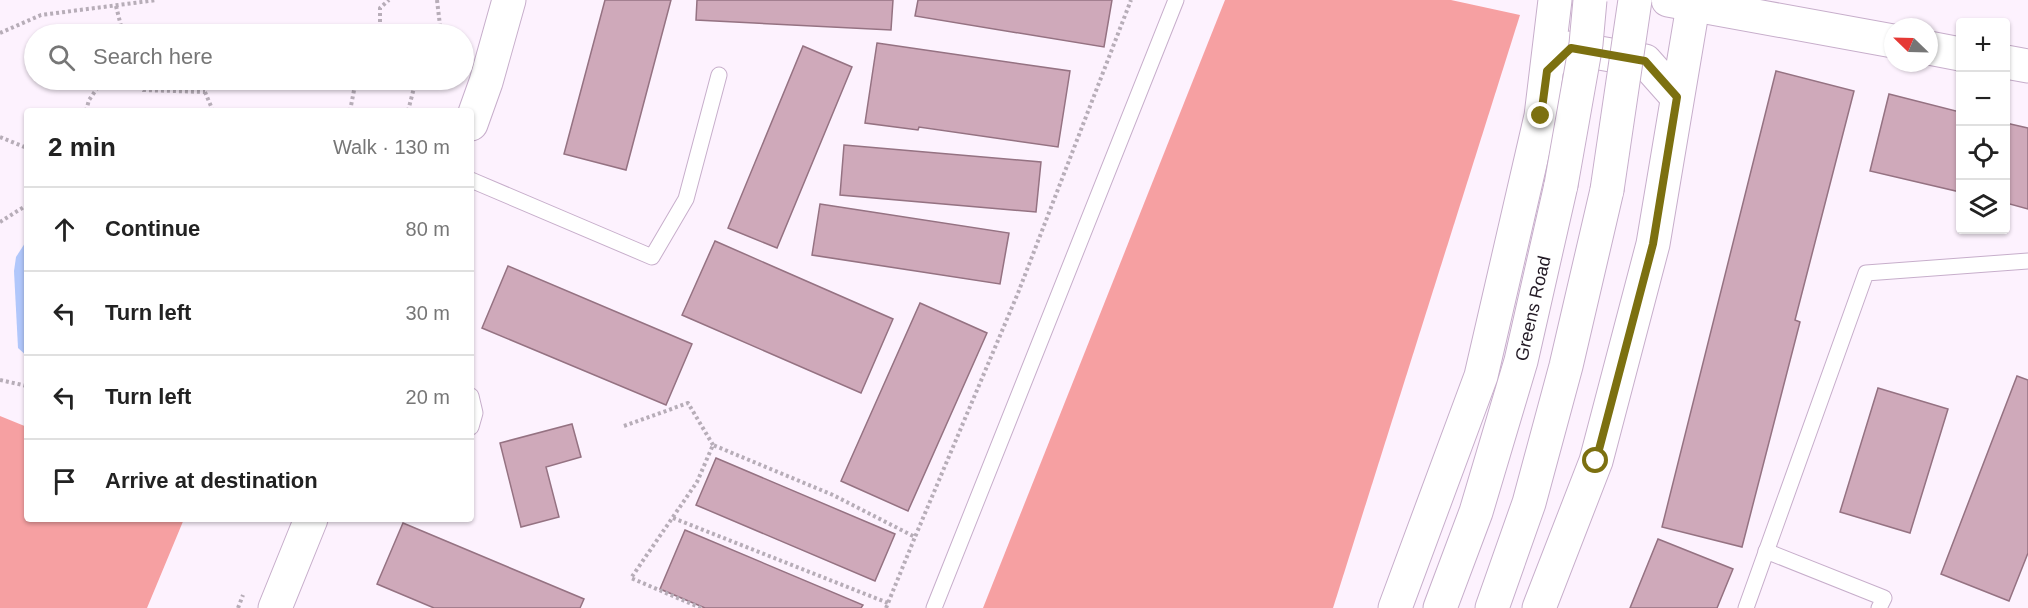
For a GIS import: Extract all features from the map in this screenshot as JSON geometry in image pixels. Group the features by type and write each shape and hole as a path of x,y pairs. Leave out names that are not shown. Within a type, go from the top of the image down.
{"main road":[{"path":"474,116 509,0"},
{"path":"1395,608 1481,376 1541,116 1555,0"},
{"name":"Greens Road","path":"1440,608 1476,512 1521,361 1561,185 1586,44 1590,0"},
{"path":"1492,608 1529,503 1566,366 1607,190 1635,0"},
{"path":"1539,608 1596,461 1653,244 1677,97 1685,2 1884,39"},
{"path":"1547,71 1571,48 1645,61 1677,97"},
{"path":"1938,50 1956,53"},
{"path":"2010,63 2028,66"},
{"path":"275,608 310,522"}],"lane":[{"path":"934,608 1176,0"},
{"path":"474,181 652,257 686,199 719,75"},
{"path":"1746,608 1866,273 2028,261"},
{"path":"1766,551 1884,598 1880,608"}],"path":[{"path":"0,33 41,15 157,0"},
{"path":"380,24 380,8 389,0"},
{"path":"437,0 440,24"},
{"path":"673,518 887,605 1018,293 1131,0"},
{"path":"116,6 120,24"},
{"path":"87,108 96,90"},
{"path":"143,90 205,92 212,108"},
{"path":"351,108 354,90"},
{"path":"409,108 413,90"},
{"path":"0,137 24,147"},
{"path":"0,222 24,207"},
{"path":"0,380 24,385"},
{"path":"624,426 688,403 713,445 833,495 915,537"},
{"path":"701,608 631,578 697,482 713,445"}],"shaded area":[{"path":"1225,0 1451,0 1520,15 1333,608 983,608"},
{"path":"0,416 24,426 24,522 183,522 147,608 0,608"}],"water":[{"path":"24,245 24,353 18,348 14,271 16,257"}],"building":[{"path":"605,0 671,0 626,170 564,154"},
{"path":"697,0 893,0 891,30 696,20"},
{"path":"918,0 1112,0 1104,47 915,16"},
{"path":"877,43 1070,71 1058,147 919,127 918,130 865,123"},
{"path":"803,46 852,67 777,248 728,228"},
{"path":"1776,71 1854,91 1795,320 1800,322 1742,547 1662,527"},
{"path":"1889,94 1956,111 1956,191 1870,171"},
{"path":"2010,124 2028,128 2028,209 2010,204"},
{"path":"844,145 1041,162 1036,212 840,195"},
{"path":"820,204 1009,233 1000,284 812,255"},
{"path":"715,241 893,319 861,393 682,315"},
{"path":"508,266 692,344 666,405 482,328"},
{"path":"920,303 987,333 908,511 841,481"},
{"path":"2017,376 2028,380 2028,553 2009,601 1941,574"},
{"path":"1878,388 1948,409 1910,533 1840,512"},
{"path":"572,424 581,457 546,467 559,517 521,527 500,443"},
{"path":"716,458 895,534 875,581 696,505"},
{"path":"403,523 584,599 580,608 434,608 377,584"},
{"path":"685,530 863,605 861,608 705,608 660,589"},
{"path":"1658,539 1733,569 1717,608 1630,608"}],"route":[{"path":"1541,116 1547,71 1571,48 1645,61 1677,97 1653,244 1596,461"}]}
